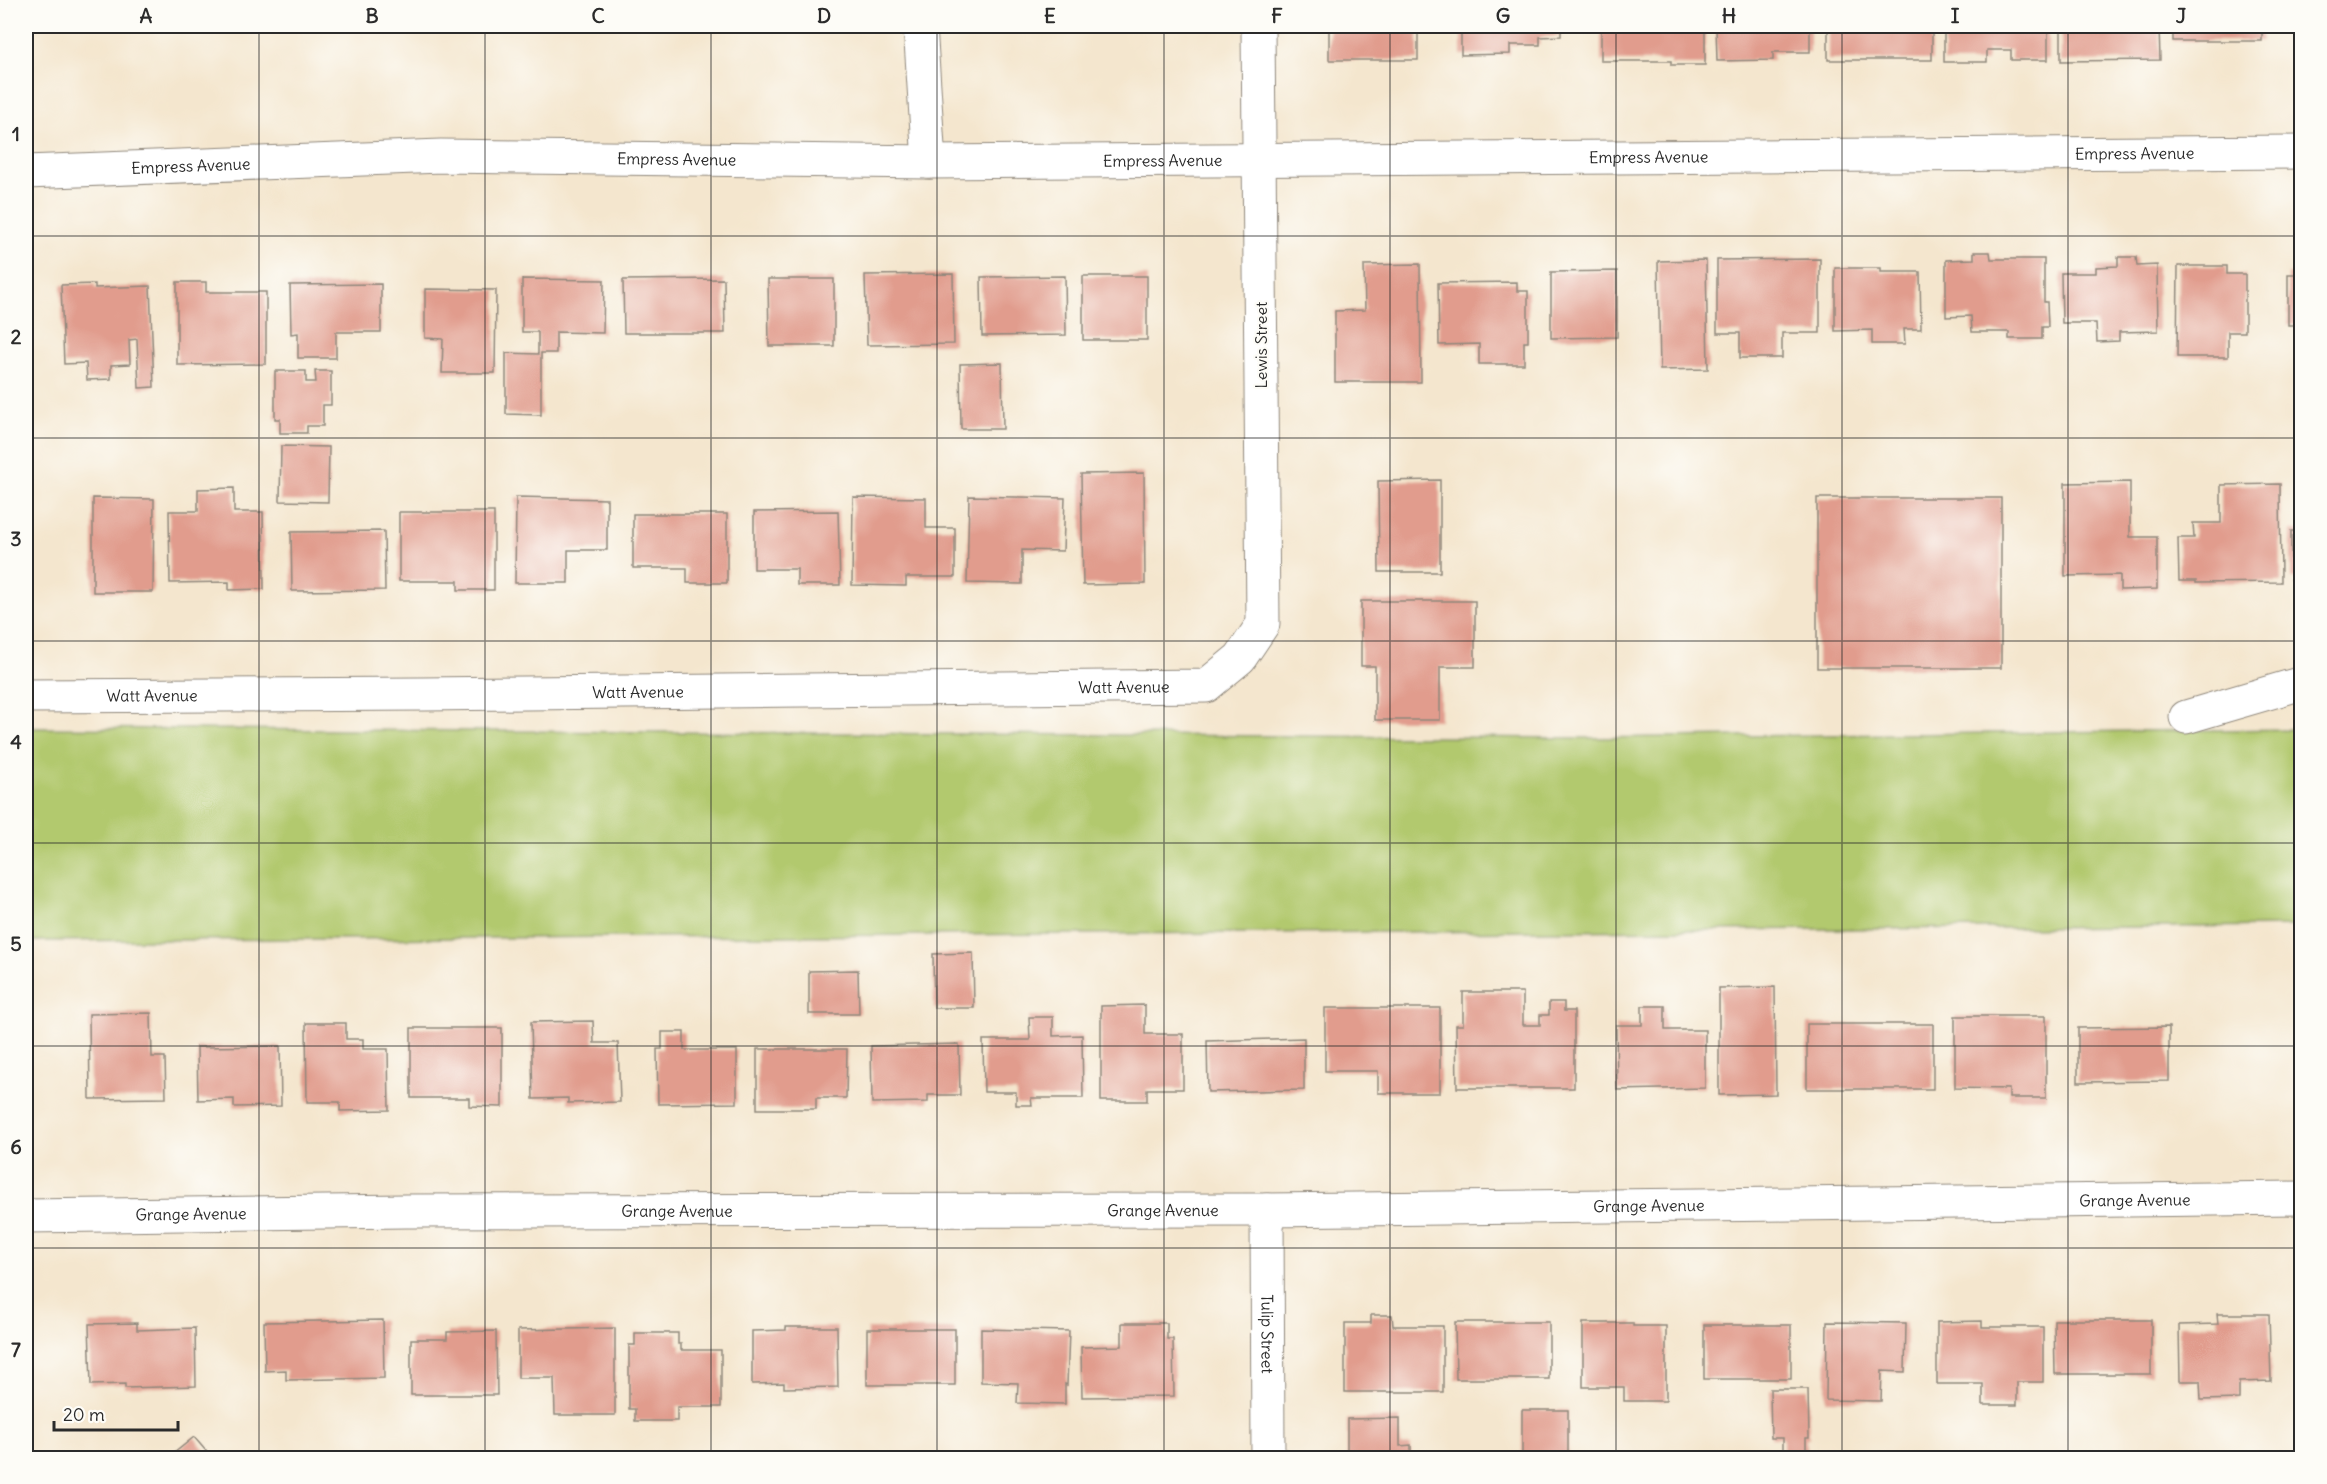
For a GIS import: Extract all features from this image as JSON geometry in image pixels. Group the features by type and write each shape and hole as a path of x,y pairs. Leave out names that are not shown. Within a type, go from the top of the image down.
{"street":[{"path":"920,26 929,162"},
{"name":"Lewis Street","path":"1240,658 1263,624 1258,26"},
{"name":"Empress Avenue","path":"26,172 441,156 929,162 2301,152"},
{"name":"Watt Avenue","path":"26,696 1206,686 1240,658"},
{"path":"2186,717 2301,683"},
{"name":"Grange Avenue","path":"26,1216 406,1211 1267,1210 2301,1198"},
{"name":"Tulip Street","path":"1267,1210 1268,1458"}],"green space":[{"path":"26,728 1587,738 2301,729 2301,926 26,941"}],"building":[{"path":"1329,26 1418,26 1418,60 1329,60"},
{"path":"1461,26 1561,26 1561,36 1540,37 1540,45 1510,45 1510,54 1461,55"},
{"path":"1601,26 1705,26 1705,65 1671,65 1671,61 1601,61"},
{"path":"1716,26 1810,26 1810,52 1773,52 1773,60 1717,61"},
{"path":"1828,26 1932,26 1932,60 1828,60"},
{"path":"1944,26 2048,26 2048,60 2011,60 2011,50 1987,50 1987,62 1944,62"},
{"path":"2061,26 2159,26 2160,60 2061,61"},
{"path":"2173,26 2262,26 2262,41 2173,41"},
{"path":"1974,252 1990,252 1991,259 2044,259 2044,302 2047,302 2048,327 2042,327 2042,339 2009,339 2009,332 1972,332 1971,316 1946,317 1946,260 1974,259"},
{"path":"2118,257 2136,257 2137,266 2157,265 2158,331 2119,332 2119,341 2097,342 2096,323 2062,323 2061,273 2096,273 2096,267 2118,266"},
{"path":"1820,259 1820,333 1782,333 1782,358 1740,358 1740,333 1717,333 1717,260"},
{"path":"1706,260 1708,369 1660,370 1658,261"},
{"path":"1420,264 1421,382 1335,382 1335,311 1365,310 1364,265"},
{"path":"2178,266 2227,266 2227,274 2245,274 2245,332 2228,332 2228,357 2177,357"},
{"path":"1835,268 1881,268 1881,272 1920,272 1921,329 1904,329 1905,344 1872,344 1872,330 1835,331"},
{"path":"1617,271 1617,337 1551,338 1551,272"},
{"path":"953,274 954,344 867,345 865,275"},
{"path":"2288,274 2302,274 2302,325 2288,325"},
{"path":"1065,276 1066,335 982,336 981,277"},
{"path":"1083,276 1147,276 1147,340 1083,340"},
{"path":"522,279 604,280 603,333 556,332 556,353 541,353 541,415 506,414 506,353 538,354 538,332 522,332"},
{"path":"724,279 725,333 624,333 623,280"},
{"path":"768,279 834,279 834,346 769,346"},
{"path":"177,282 206,282 206,292 266,292 266,364 177,365"},
{"path":"1517,282 1517,291 1528,291 1528,342 1524,342 1524,364 1479,364 1479,344 1439,345 1438,283"},
{"path":"95,284 95,288 150,286 154,387 139,388 137,339 129,340 130,364 111,365 111,379 87,380 86,363 64,364 61,285"},
{"path":"381,284 381,332 336,332 336,358 298,358 298,333 291,334 290,285"},
{"path":"425,289 496,290 495,373 442,373 443,339 425,338"},
{"path":"1002,363 1003,429 961,429 960,364"},
{"path":"275,371 306,371 306,382 316,382 315,371 331,371 331,405 323,405 323,426 307,426 307,433 280,433 280,419 275,419"},
{"path":"281,446 329,447 328,502 280,501"},
{"path":"1144,473 1145,584 1083,585 1081,474"},
{"path":"1440,480 1440,572 1379,572 1378,481"},
{"path":"2130,482 2130,537 2157,537 2157,589 2120,590 2120,575 2065,576 2065,483"},
{"path":"2280,484 2281,582 2196,583 2196,581 2179,581 2178,538 2194,538 2193,523 2221,523 2221,485"},
{"path":"234,488 234,512 263,512 264,589 229,590 229,582 170,583 169,511 198,511 198,489"},
{"path":"969,496 1065,498 1063,551 1022,550 1022,584 967,583"},
{"path":"516,497 607,499 607,550 568,550 568,583 515,583"},
{"path":"853,497 926,498 926,528 955,528 955,577 906,577 906,586 852,585"},
{"path":"93,498 154,499 153,592 93,592"},
{"path":"1817,498 2001,498 2001,668 1817,668"},
{"path":"838,511 840,585 797,585 797,569 754,569 754,512"},
{"path":"399,512 494,512 494,590 458,590 458,581 399,581"},
{"path":"633,514 727,514 727,583 687,583 687,568 633,568"},
{"path":"384,531 385,590 292,591 291,532"},
{"path":"2291,531 2302,531 2302,579 2291,579"},
{"path":"1361,601 1475,601 1475,667 1440,667 1440,720 1375,720 1375,666 1361,666"},
{"path":"973,953 974,1008 934,1008 933,954"},
{"path":"858,970 859,1014 809,1014 809,971"},
{"path":"1775,987 1776,1094 1719,1095 1719,988"},
{"path":"1463,992 1523,992 1523,1025 1540,1025 1540,1015 1549,1015 1549,1002 1564,1002 1564,1011 1574,1011 1574,1088 1457,1088 1456,1025 1463,1025"},
{"path":"1145,1005 1145,1034 1183,1034 1183,1089 1147,1089 1147,1101 1101,1101 1101,1006"},
{"path":"1642,1006 1665,1006 1665,1030 1705,1030 1705,1088 1617,1090 1616,1025 1642,1025"},
{"path":"1325,1008 1440,1008 1440,1093 1378,1093 1378,1071 1325,1071"},
{"path":"151,1013 152,1057 165,1057 166,1098 90,1099 89,1014"},
{"path":"1955,1016 2046,1016 2046,1098 2009,1098 2009,1089 1955,1088"},
{"path":"1029,1017 1053,1017 1053,1036 1082,1035 1083,1098 1031,1098 1032,1105 1016,1105 1016,1092 984,1092 983,1040 1030,1040"},
{"path":"593,1021 594,1043 618,1043 620,1102 568,1103 568,1098 533,1099 531,1022"},
{"path":"306,1023 346,1023 346,1039 363,1039 363,1049 388,1049 389,1110 340,1111 340,1102 307,1102"},
{"path":"1807,1024 1933,1024 1933,1089 1807,1089"},
{"path":"2169,1027 2169,1081 2078,1082 2078,1028"},
{"path":"411,1028 502,1028 502,1107 469,1106 469,1098 411,1098"},
{"path":"662,1032 684,1032 684,1050 737,1050 737,1103 658,1104 657,1049 662,1049"},
{"path":"1304,1038 1304,1090 1208,1092 1207,1041"},
{"path":"959,1044 960,1095 928,1095 928,1102 872,1103 871,1046"},
{"path":"280,1046 281,1106 234,1107 234,1099 198,1100 197,1047"},
{"path":"757,1049 847,1049 846,1098 816,1098 816,1109 757,1109"},
{"path":"2217,1314 2269,1314 2271,1381 2239,1382 2239,1399 2201,1400 2200,1381 2180,1381 2179,1325 2218,1324"},
{"path":"1371,1315 1392,1315 1393,1326 1443,1326 1443,1392 1345,1392 1345,1323 1371,1323"},
{"path":"383,1320 384,1378 286,1380 286,1370 265,1371 264,1322"},
{"path":"2054,1320 2151,1320 2151,1374 2055,1374"},
{"path":"1982,1321 1982,1327 2043,1327 2043,1382 2017,1382 2017,1405 1983,1405 1983,1384 1937,1384 1937,1322"},
{"path":"1455,1322 1549,1322 1549,1379 1456,1379"},
{"path":"1827,1322 1906,1323 1905,1372 1882,1371 1881,1401 1826,1400"},
{"path":"137,1323 137,1330 195,1328 196,1386 125,1388 125,1384 91,1385 89,1324"},
{"path":"1122,1323 1167,1323 1167,1339 1173,1339 1174,1396 1082,1397 1081,1347 1122,1346"},
{"path":"1583,1323 1633,1323 1633,1326 1666,1326 1666,1401 1624,1401 1624,1387 1583,1387"},
{"path":"1704,1325 1791,1325 1791,1379 1704,1379"},
{"path":"786,1327 837,1327 838,1387 784,1388 784,1383 752,1384 752,1331 786,1330"},
{"path":"615,1328 615,1415 555,1415 554,1378 518,1378 518,1330"},
{"path":"867,1329 955,1329 955,1385 867,1385"},
{"path":"981,1329 1069,1331 1065,1404 1017,1403 1018,1383 981,1382"},
{"path":"496,1331 497,1395 411,1395 411,1339 447,1339 447,1332"},
{"path":"635,1333 678,1333 678,1344 681,1344 681,1350 721,1350 721,1407 677,1407 677,1421 635,1421 635,1409 629,1409 629,1345 635,1345"},
{"path":"1770,1389 1808,1389 1809,1438 1806,1438 1806,1458 1783,1458 1783,1438 1771,1438"},
{"path":"1522,1410 1568,1410 1568,1458 1522,1458"},
{"path":"1400,1418 1400,1446 1411,1445 1411,1458 1347,1458 1347,1419"},
{"path":"194,1437 212,1458 168,1458"}]}
